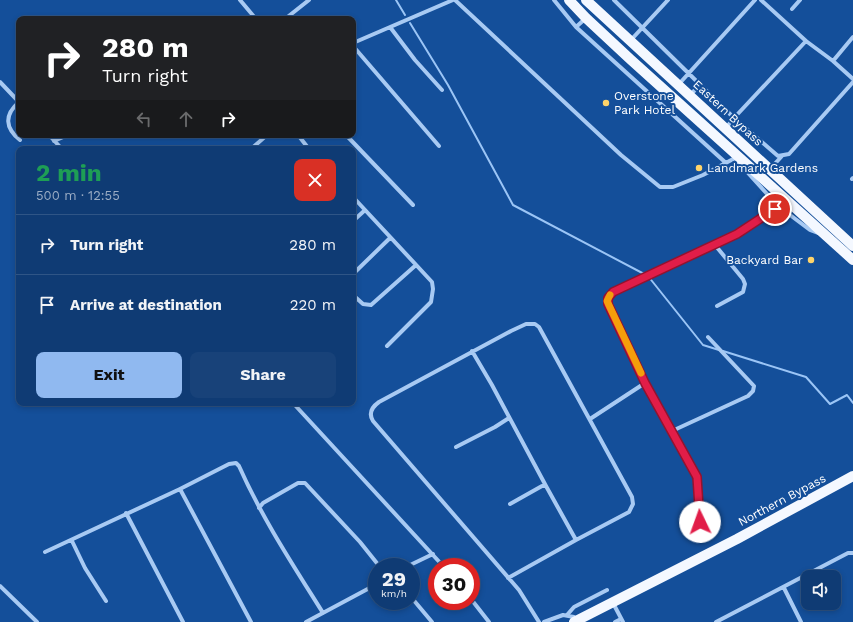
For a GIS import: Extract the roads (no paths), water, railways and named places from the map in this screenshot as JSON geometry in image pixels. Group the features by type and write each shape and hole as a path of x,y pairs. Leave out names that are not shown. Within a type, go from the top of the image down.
{"main road":[{"name":"Eastern Bypass","path":"569,0 586,18 737,157 853,260"},
{"name":"Eastern Bypass","path":"586,0 853,246"},
{"name":"Northern Bypass","path":"572,619 613,603 737,540 853,476"}],"street":[{"path":"240,0 253,16"},
{"path":"289,16 309,0"},
{"path":"356,42 454,0 621,155 660,187 673,187 737,157 778,206 810,230 822,232"},
{"path":"554,0 576,28 726,163"},
{"path":"614,0 734,118 773,152 782,156"},
{"path":"630,40 668,0"},
{"path":"678,85 755,0"},
{"path":"761,0 806,41 833,61 853,81 789,154 782,156 770,169"},
{"path":"792,9 800,0"},
{"path":"576,28 586,18"},
{"path":"390,27 415,60 442,90"},
{"path":"833,61 853,37"},
{"path":"726,128 806,41"},
{"path":"356,49 440,146"},
{"path":"0,82 16,99"},
{"path":"690,96 700,85"},
{"path":"663,106 673,97"},
{"path":"16,104 10,109 8,118 13,134 16,137"},
{"path":"52,138 59,146"},
{"path":"54,141 61,138"},
{"path":"254,146 263,138"},
{"path":"300,138 307,146"},
{"path":"349,138 413,205"},
{"path":"356,201 432,282 433,289 431,302 387,346"},
{"path":"700,522 697,477 645,383 608,304 608,298 613,292 715,245 756,224 778,206"},
{"path":"356,218 364,211"},
{"path":"356,271 390,238"},
{"path":"715,245 743,279 745,284 743,292 717,306"},
{"path":"356,298 363,304 372,305 416,265"},
{"path":"508,578 629,512 633,504 632,497 590,419 539,327 535,324 526,324 511,331 379,402 373,407 371,418 406,462 508,578 519,590 539,622"},
{"path":"672,431 748,396 753,392 754,386 748,378 708,337"},
{"path":"472,351 576,540"},
{"path":"590,419 645,383"},
{"path":"296,406 436,558"},
{"path":"456,447 509,418"},
{"path":"45,552 72,541 126,513 180,489 229,464 236,463 240,466 259,508 323,613"},
{"path":"259,508 263,503 298,483 304,483 360,542 373,558"},
{"path":"510,504 542,486 546,486"},
{"path":"180,489 252,622"},
{"path":"126,513 183,622"},
{"path":"72,541 85,568 106,601"},
{"path":"716,622 784,588 848,553 853,554"},
{"path":"420,560 433,554"},
{"path":"0,586 37,622"},
{"path":"784,588 802,622"},
{"path":"306,622 368,589"},
{"path":"544,622 555,617 572,619 574,607 607,590"},
{"path":"613,603 622,620 615,622"},
{"path":"420,608 432,622"},
{"path":"480,610 489,622"}],"waterway":[{"path":"396,0 405,15"},
{"path":"410,23 448,85 513,205 648,276 703,345 719,350"},
{"path":"723,351 806,377 830,404 847,395 853,403"}],"place":[{"name":"Overstone Park Hotel","path":"606,103"},
{"name":"Landmark Gardens","path":"699,168"},
{"name":"Backyard Bar","path":"811,260"}]}
